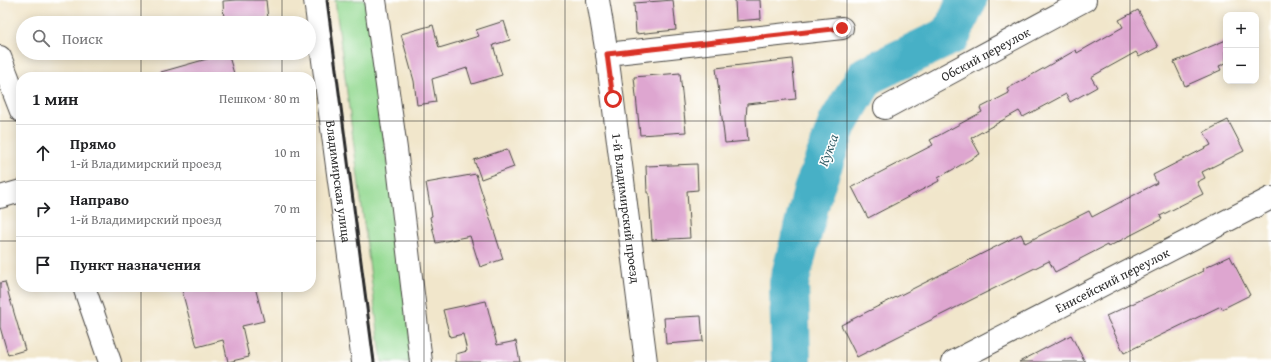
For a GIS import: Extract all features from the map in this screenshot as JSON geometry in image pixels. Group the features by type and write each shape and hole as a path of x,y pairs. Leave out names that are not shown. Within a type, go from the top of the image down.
{"street":[{"name":"Владимирская улица","path":"315,0 363,362"},
{"path":"375,0 396,149 421,362"},
{"name":"1-й Владимирский проезд","path":"598,0 607,54 646,362"},
{"name":"Обский переулок","path":"886,108 1084,0"},
{"path":"607,54 842,28"},
{"path":"0,57 16,98"},
{"path":"0,197 16,192"},
{"name":"Енисейский переулок","path":"953,362 1271,198"},
{"path":"86,292 110,362"}],"green space":[{"path":"335,0 368,0 413,362 382,362"}],"building":[{"path":"266,0 268,16 224,16 223,1"},
{"path":"673,0 676,30 636,34 634,3"},
{"path":"735,0 760,0 761,19 736,21"},
{"path":"1138,10 1158,47 1139,57 1136,52 1091,77 1097,87 1070,102 1066,94 1023,117 1019,111 971,138 980,154 938,178 939,181 868,218 852,187 933,145 930,140 982,112 980,108 1009,93 1007,89 1076,50 1077,53 1123,27 1119,20"},
{"path":"504,21 510,40 493,45 502,75 472,84 467,68 432,79 436,102 417,105 414,81 401,34 433,25 439,48 479,36 476,30"},
{"path":"1223,41 1223,64 1219,66 1221,70 1185,86 1174,62"},
{"path":"792,59 796,99 747,104 746,119 748,141 725,143 716,68"},
{"path":"203,60 230,60 234,72 161,72"},
{"path":"680,73 686,132 640,135 634,77"},
{"path":"1228,120 1244,151 1202,172 1205,178 1197,182 1203,194 1160,216 1162,219 1055,272 1049,261 857,357 841,325 1021,234 1025,243 1089,211 1092,217 1157,183 1153,175 1211,145 1204,132"},
{"path":"507,149 514,167 481,179 474,160"},
{"path":"697,164 698,190 687,191 690,238 652,240 646,166"},
{"path":"476,174 503,259 480,267 470,236 436,243 430,217 432,216 426,183"},
{"path":"1230,256 1250,295 1222,309 1221,306 1124,353 1106,316 1203,271 1202,269"},
{"path":"5,282 25,350 8,355 0,327 0,283"},
{"path":"182,292 256,292 264,321 242,326 249,357 228,362 223,340 197,347"},
{"path":"486,301 497,345 516,341 520,362 456,362 456,354 467,351 463,334 450,337 443,310"},
{"path":"701,316 703,341 666,344 664,318"},
{"path":"1071,335 1085,362 1019,362"}],"waterway":[{"name":"Кукса","path":"791,362 789,283 813,191 838,123 866,76 951,35 967,0"}],"railway":[{"path":"327,0 374,362"}],"route":[{"path":"613,99 607,54 842,28"}]}
